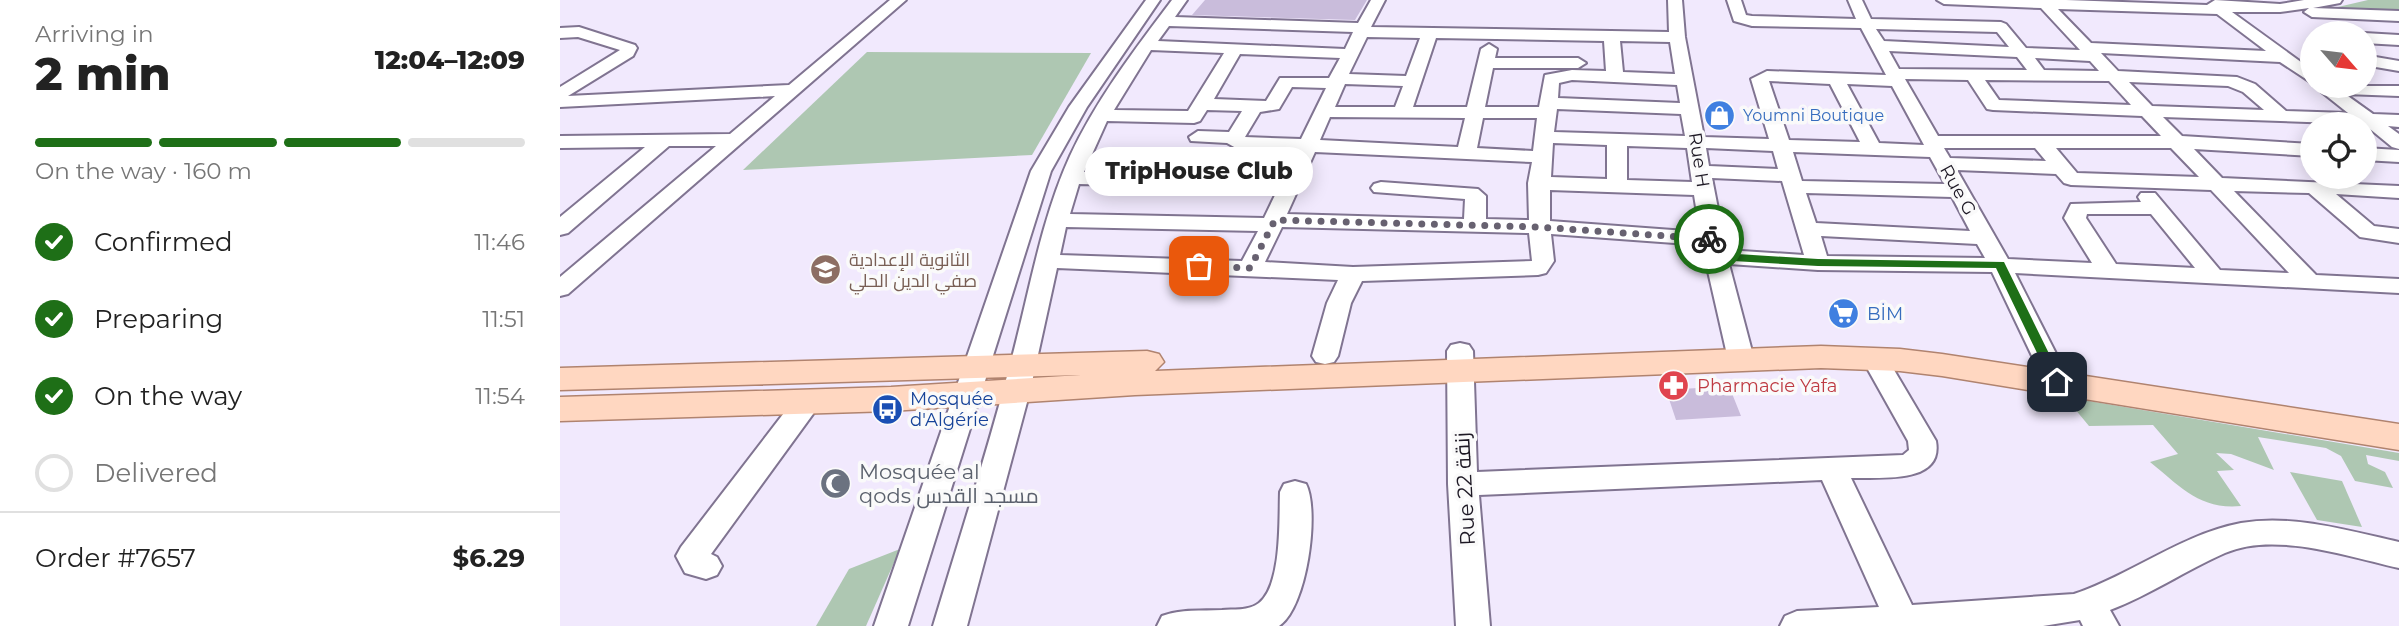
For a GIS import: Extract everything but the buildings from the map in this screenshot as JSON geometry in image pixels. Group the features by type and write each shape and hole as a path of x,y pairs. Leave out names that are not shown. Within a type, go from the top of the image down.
{"main road":[{"path":"1020,379 1135,383 1876,340 2399,438"},
{"path":"1738,349 2052,371 2399,416"},
{"path":"560,379 971,381 1325,356 1461,362"},
{"path":"560,409 807,402 971,381"}],"street":[{"path":"560,289 899,0"},
{"path":"891,626 1028,204 1046,159 1078,107 1153,0"},
{"path":"950,626 1020,379 1046,261 1072,178 1081,154 1104,115 1180,0"},
{"path":"1250,268 1274,223 1336,81 1378,0"},
{"name":"Rue H","path":"1675,0 1677,37 1714,248 1738,349"},
{"path":"1734,0 1741,19 2001,27 2041,77"},
{"name":"Rue G","path":"1855,0 2000,265 2052,371"},
{"path":"1944,0 2045,4 2227,5 2283,57 2300,69"},
{"path":"2124,0 2399,16"},
{"path":"2280,8 2334,0"},
{"path":"2045,4 2310,282"},
{"path":"1166,21 1429,34 1677,37"},
{"path":"560,33 579,32 629,48 627,52 560,94"},
{"path":"1402,113 1429,34"},
{"path":"1466,153 1492,35"},
{"path":"1612,36 1614,71"},
{"path":"2377,39 2399,40"},
{"path":"560,45 614,43"},
{"path":"1149,45 1350,54"},
{"path":"1878,46 2024,53 2283,57"},
{"path":"1104,115 1195,117 1235,48"},
{"path":"1486,62 1614,71 1684,80"},
{"path":"2377,62 2399,66"},
{"path":"1046,261 1353,274 1535,270 1544,261 1538,227 1538,183 1546,137 1550,81 1553,78 1572,75 1614,71"},
{"path":"1974,76 1993,106 2063,168 2071,179 2300,187"},
{"path":"1818,263 1761,78 2115,76 2237,82 2249,88 2280,115"},
{"path":"1836,79 1872,148"},
{"path":"1204,104 1254,107 1273,105 1286,82 1412,81"},
{"path":"2377,89 2399,91"},
{"path":"560,102 652,100 794,90"},
{"path":"2340,98 2359,112"},
{"path":"1993,106 2300,116"},
{"path":"1235,138 1254,107"},
{"path":"1323,112 1477,112 1549,108 1690,109"},
{"path":"2377,120 2399,121"},
{"path":"2377,126 2399,143"},
{"path":"1198,137 1235,138"},
{"path":"1546,137 1872,148 1937,152 2063,168"},
{"path":"1235,138 1236,142 1243,144 1541,157"},
{"path":"560,228 665,140"},
{"path":"560,142 736,140"},
{"path":"1617,140 1618,186"},
{"path":"1937,152 2030,141 2179,142 2300,149"},
{"path":"560,157 582,142"},
{"path":"1371,222 1391,150"},
{"path":"2377,155 2399,156"},
{"path":"1072,178 1292,183"},
{"path":"1538,183 1618,186 1703,181 1792,181 1959,191"},
{"path":"2134,181 2214,277"},
{"path":"1381,188 1471,193 1476,196 1475,225"},
{"path":"2316,189 2368,232 2399,236"},
{"path":"2348,189 2399,192"},
{"path":"2108,270 2075,218 2078,208 2157,208"},
{"path":"1058,220 1371,222 1538,227 1818,263 2000,265 2399,286"},
{"path":"1807,229 1985,238"},
{"path":"1325,356 1339,303 1353,274"},
{"path":"1463,484 1910,465 1924,454 1922,441 1875,359"},
{"name":"Rue 22 زنقة","path":"1461,362 1463,484 1474,626"},
{"path":"706,566 696,565 692,556 807,402"},
{"path":"1832,469 1902,620"},
{"path":"1174,626 1260,621 1275,611 1289,586 1295,492"},
{"path":"1797,626 2031,613 2095,615 2235,536 2281,533 2399,555"}],"green space":[{"path":"2368,0 2399,0 2399,12 2325,10"},
{"path":"867,52 1091,53 1032,155 743,170"},
{"path":"2065,397 2399,453 2399,461 2366,455 2368,464 2385,472 2393,488 2355,481 2341,456 2326,448 2258,437 2274,470 2231,454 2216,453 2234,470 2217,471 2241,506 2213,504 2181,488 2150,462 2178,454 2153,425 2089,426"},
{"path":"2290,472 2342,481 2362,527 2317,520"},
{"path":"900,549 866,626 816,626 849,569"}],"way so far":[{"path":"1199,266 1250,268 1275,220 1538,227 1709,239"}],"place":[{"name":"Youmni Boutique","path":"1720,115"},
{"name":"TripHouse Club","path":"1199,266"},
{"name":"الثانوية الإعدادية صفي الدين الحلي","path":"826,270"},
{"name":"BİM","path":"1844,314"},
{"name":"Pharmacie Yafa","path":"1674,386"},
{"name":"Mosquée d'Algérie","path":"887,409"},
{"name":"Mosquée al qods مسجد القدس","path":"836,484"}],"route":[{"path":"1709,239 1712,239 1716,256 1818,263 2000,265 2057,382"}]}
